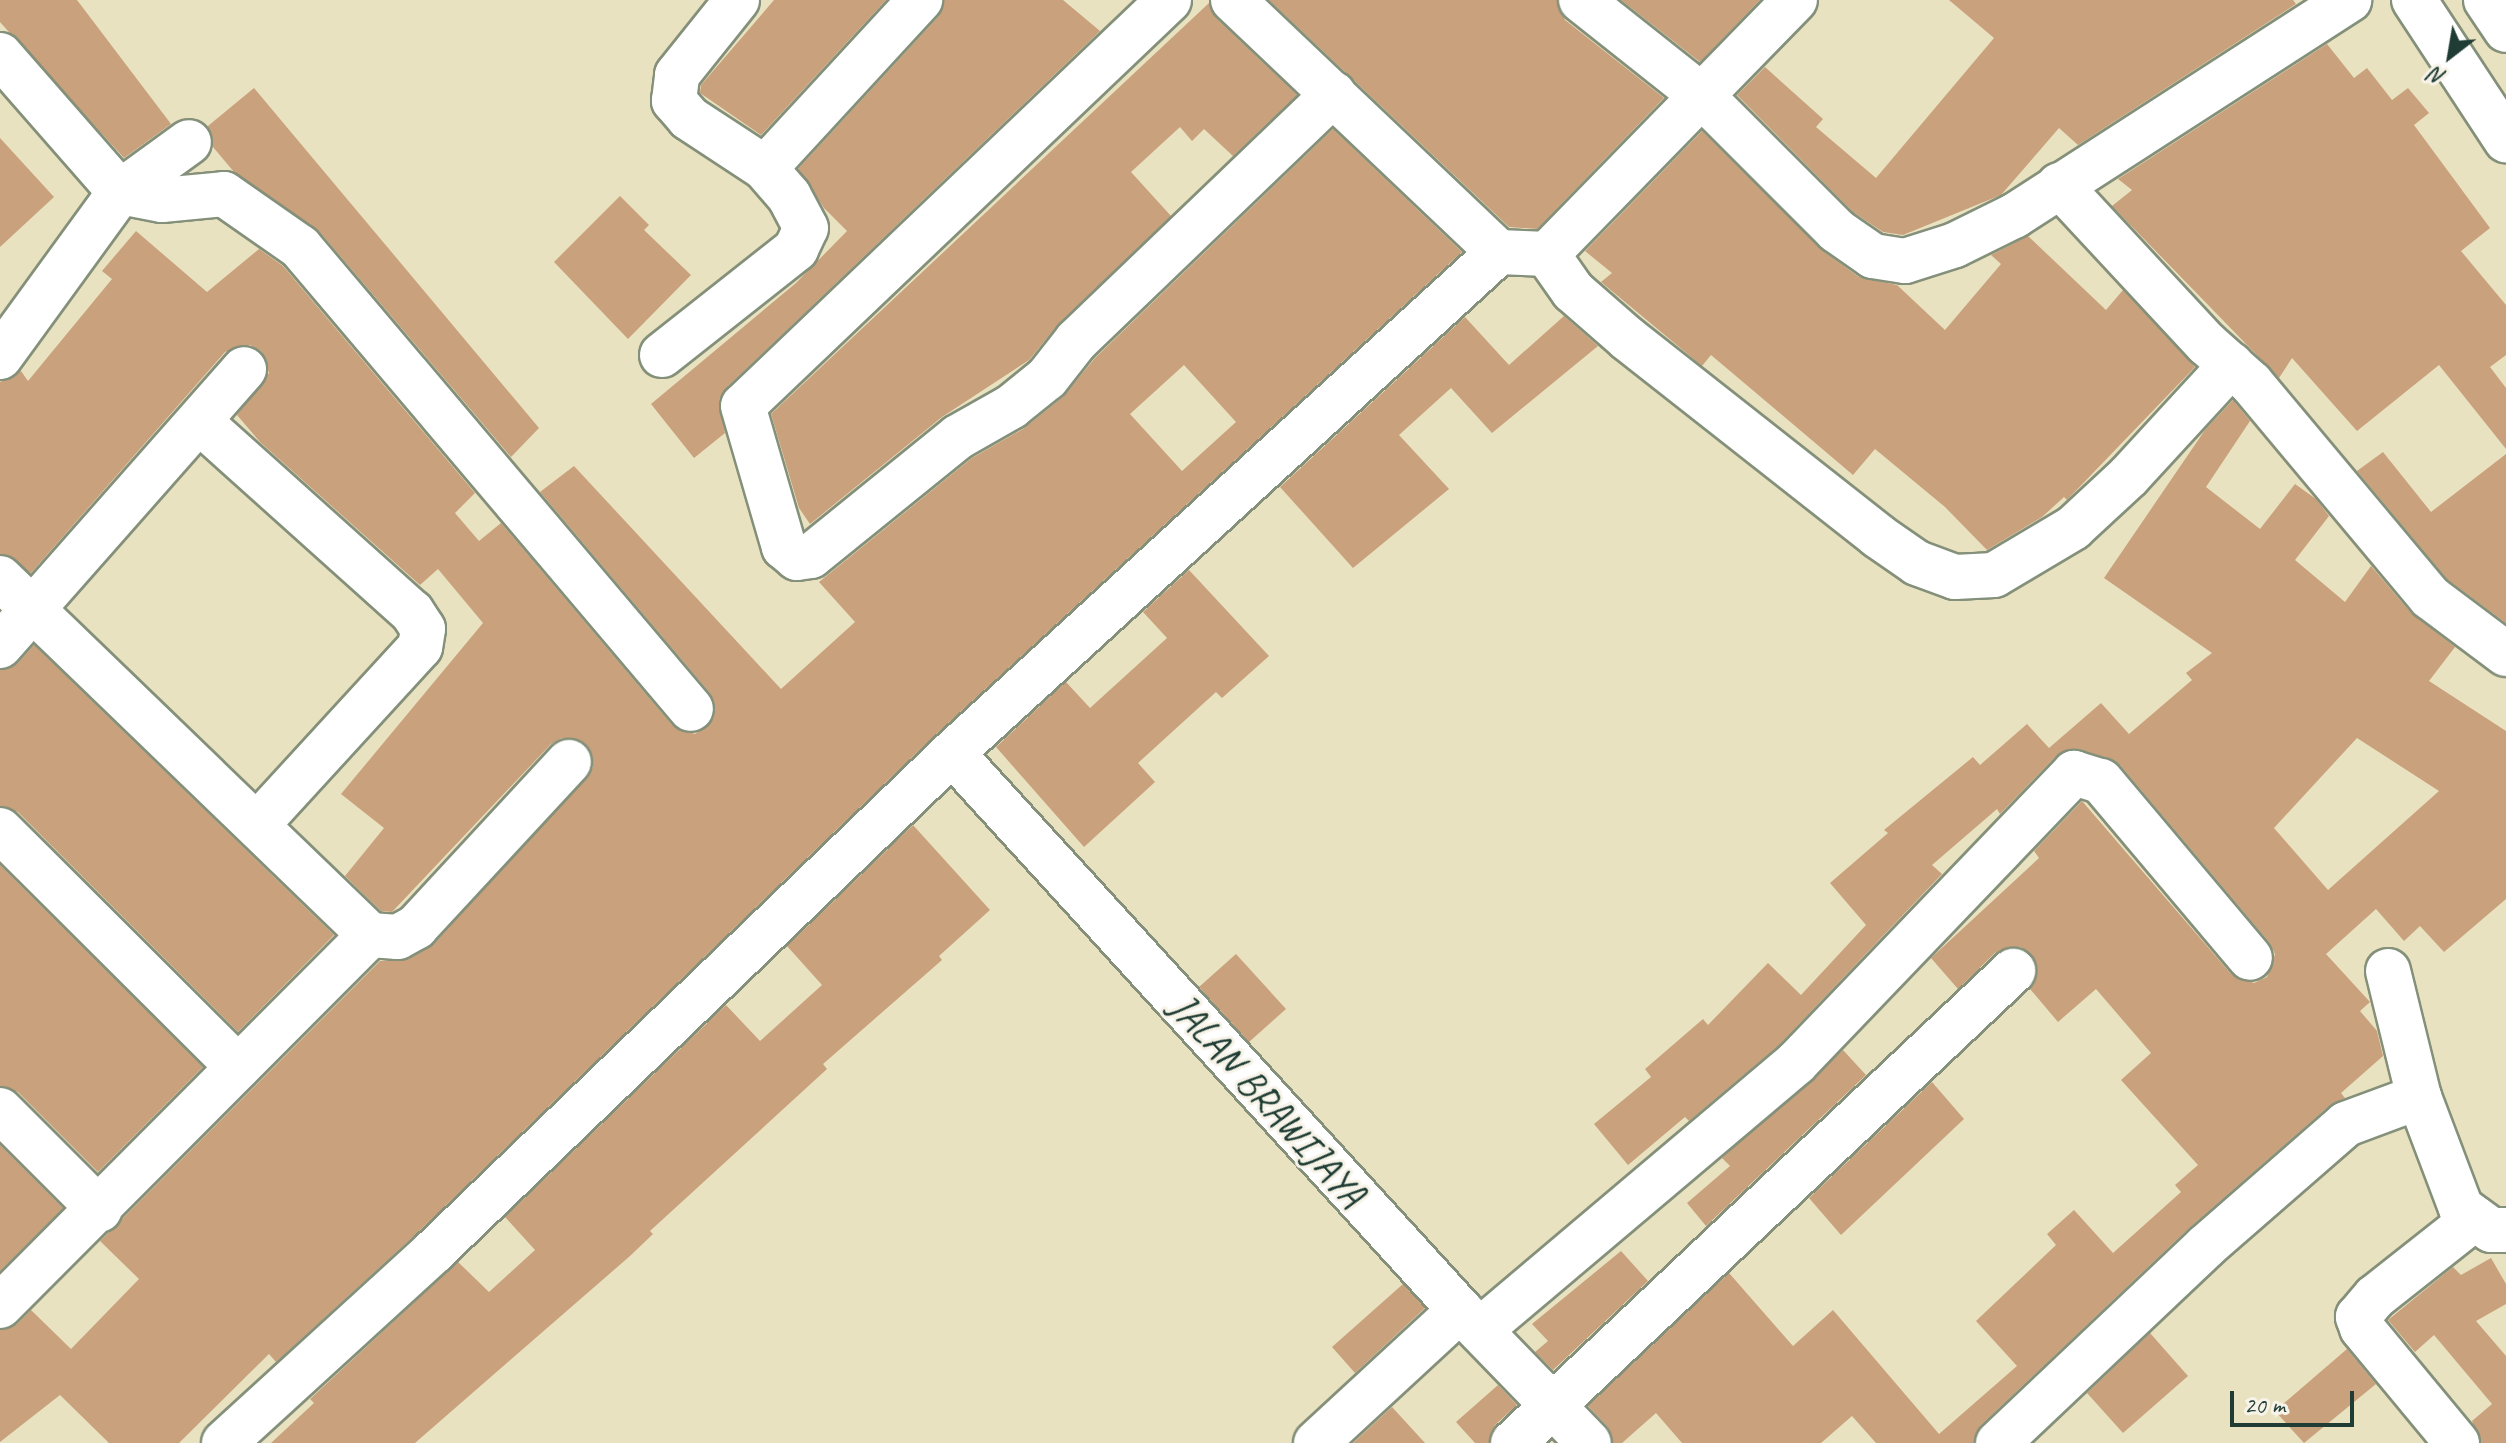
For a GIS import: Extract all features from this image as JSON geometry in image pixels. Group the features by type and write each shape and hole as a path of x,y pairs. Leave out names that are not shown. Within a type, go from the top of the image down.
{"main road":[{"path":"662,355 796,249 806,228 800,212 765,168 689,118 674,101 677,75 737,0"},
{"path":"765,168 920,0"},
{"path":"1169,0 743,406 784,547 797,558 811,556 958,437 1011,407 1047,378 1076,341 1334,94"},
{"path":"1233,0 1499,252 1547,254 1795,0"},
{"path":"1581,0 1701,95 1837,231 1873,256 1905,261 1955,245 2059,185 2349,0"},
{"path":"2414,0 2506,140"},
{"path":"2486,0 2506,30"},
{"path":"0,55 120,192 162,200 224,194 300,247 691,709"},
{"path":"0,357 120,192 189,142"},
{"path":"2059,185 2231,365 2430,597 2506,654"},
{"path":"224,1443 433,1252 952,753 1499,252"},
{"path":"1547,254 1573,291 1628,339 1878,536 1917,563 1955,577 1994,575 2073,528 2129,476 2231,365"},
{"path":"0,646 244,369"},
{"path":"200,422 412,612 423,629 420,647 257,825"},
{"path":"0,578 33,606 370,935 398,937 416,927 569,762"},
{"name":"JALAN BRAWIJAYA","path":"952,753 1470,1320 1589,1443"},
{"path":"1316,1443 1796,1063 2074,773 2101,781 2250,958"},
{"path":"0,830 238,1067"},
{"path":"0,1306 100,1210 370,935"},
{"path":"1513,1443 2013,971"},
{"path":"2388,971 2419,1097 2461,1208 2491,1224 2375,1297 2358,1317 2362,1328 2457,1443"},
{"path":"1998,1443 2205,1247 2346,1124 2419,1097"},
{"path":"0,1110 100,1210"}],"building":[{"path":"0,0 77,0 171,124 124,158 0,22"},
{"path":"774,0 886,0 761,135 700,93 701,85"},
{"path":"944,0 1063,0 1100,31 726,388 719,400 725,433 694,458 651,404 796,283 847,231 824,208 798,169 938,17"},
{"path":"1269,0 1557,0 1565,20 1664,98 1537,229 1509,227"},
{"path":"1621,0 1760,0 1700,62"},
{"path":"1949,0 2293,0 2296,4 2078,145 2059,128 2001,195 1903,235 1883,232 1853,212 1737,95 1765,67 1823,119 1816,127 1876,178 1994,38"},
{"path":"1209,3 1216,18 1297,95 1233,156 1204,129 1192,141 1180,127 1131,172 1171,216 1059,323 1029,360 942,417 810,524 799,508 771,414"},
{"path":"2327,44 2354,78 2367,68 2392,100 2408,88 2429,113 2414,125 2490,228 2461,251 2506,305 2506,355 2490,367 2506,388 2506,449 2439,365 2357,431 2292,358 2279,378 2112,206 2132,190 2118,179"},
{"path":"254,88 539,428 511,457 319,231 234,172 213,147 208,126"},
{"path":"1333,129 1462,252 935,735 416,1234 276,1362 269,1354 179,1443 109,1443 60,1395 0,1442 0,1330 17,1324 31,1310 71,1349 139,1279 100,1241 380,961 409,959 434,944 593,767 585,743 562,738 551,744 392,912 381,911 345,876 384,828 341,794 483,623 438,569 420,585 260,442 237,415 269,373 261,351 250,345 225,352 31,573 0,554 0,382 21,371 28,381 112,279 102,271 136,231 207,292 259,249 283,266 475,493 455,513 479,541 501,523 672,725 695,734 714,718 710,693 540,492 574,466 781,689 855,622 819,582 972,458 1023,429 1063,397 1095,358","holes":["1184,365 1236,422 1182,471 1130,414"]},
{"path":"1702,131 1823,251 1859,277 1897,285 1945,330 2001,264 1991,255 2028,236 2106,310 2123,290 2195,367 2067,500 2064,497 2042,517 1987,550 1945,507 1875,449 1853,475 1711,355 1702,366 1601,282 1612,273 1585,251"},
{"path":"0,138 54,197 0,247"},
{"path":"620,196 649,225 644,230 691,275 628,339 554,262"},
{"path":"1564,316 1598,346 1492,433 1451,388 1399,435 1449,489 1353,568 1280,487 1465,317 1509,365"},
{"path":"2233,400 2250,421 2206,487 2260,529 2295,484 2316,499 2329,516 2295,560 2345,602 2371,566 2411,613 2455,647 2429,681 2506,731 2506,899 2444,952 2420,926 2404,941 2376,909 2326,954 2370,1002 2360,1011 2377,1031 2383,1056 2341,1093 2345,1098 2330,1105 2188,1229 1981,1425 1974,1443 1876,1443 1852,1416 1821,1443 1682,1443 1656,1413 1622,1443 1613,1443 1607,1426 1588,1406 1729,1273 1793,1346 1833,1310 1939,1434 2017,1366 1976,1321 2056,1245 2047,1234 2074,1210 2113,1253 2181,1192 2175,1185 2198,1165 2121,1080 2151,1053 2096,989 2058,1022 2030,989 2037,966 2021,947 1996,952 1958,989 1931,958 2039,858 2034,851 2082,801 2231,974 2254,983 2267,977 2275,954 2269,942 2120,765 2080,749 2056,756 2000,814 1997,809 1932,865 1942,874 1779,1045 1689,1121 1685,1117 1628,1165 1594,1124 1651,1077 1645,1069 1703,1019 1708,1025 1768,963 1801,995 1866,925 1830,883 1888,833 1884,830 1973,757 1980,765 2027,724 2049,748 2101,703 2129,734 2192,680 2186,673 2212,653 2104,578 2205,430","holes":["2357,738 2439,791 2328,890 2274,828"]},
{"path":"2383,452 2431,512 2506,454 2506,623 2447,579 2357,471"},
{"path":"1189,570 1269,656 1222,698 1216,692 1138,763 1155,782 1084,847 996,747 1066,682 1090,708 1167,638 1143,612"},
{"path":"34,645 334,935 238,1032 18,812 0,806 0,670 18,663"},
{"path":"913,825 990,910 939,956 942,960 823,1064 827,1069 650,1231 653,1234 630,1256 415,1443 271,1443 314,1403 310,1399 458,1262 489,1292 535,1250 505,1217 726,1005 760,1041 822,985 787,946"},
{"path":"0,865 203,1067 98,1172 18,1092 0,1086"},
{"path":"1236,954 1286,1009 1249,1042 1199,987"},
{"path":"1843,1050 1866,1075 1706,1226 1687,1203 1730,1166 1722,1158"},
{"path":"1932,1082 1964,1119 1841,1235 1809,1198"},
{"path":"0,1145 63,1208 0,1271"},
{"path":"1621,1251 1648,1281 1553,1370 1535,1352 1548,1341 1532,1324"},
{"path":"2491,1258 2506,1284 2506,1304 2476,1321 2506,1356 2506,1443 2481,1443 2472,1421 2492,1404 2434,1335 2415,1352 2388,1320 2453,1267 2461,1275"},
{"path":"1403,1284 1425,1308 1355,1373 1332,1347"},
{"path":"2150,1333 2188,1376 2123,1433 2087,1393"},
{"path":"2347,1349 2376,1384 2304,1443 2275,1411"},
{"path":"1498,1385 1517,1405 1495,1425 1489,1443 1475,1443 1456,1422"},
{"path":"1392,1407 1425,1443 1353,1443"}]}
